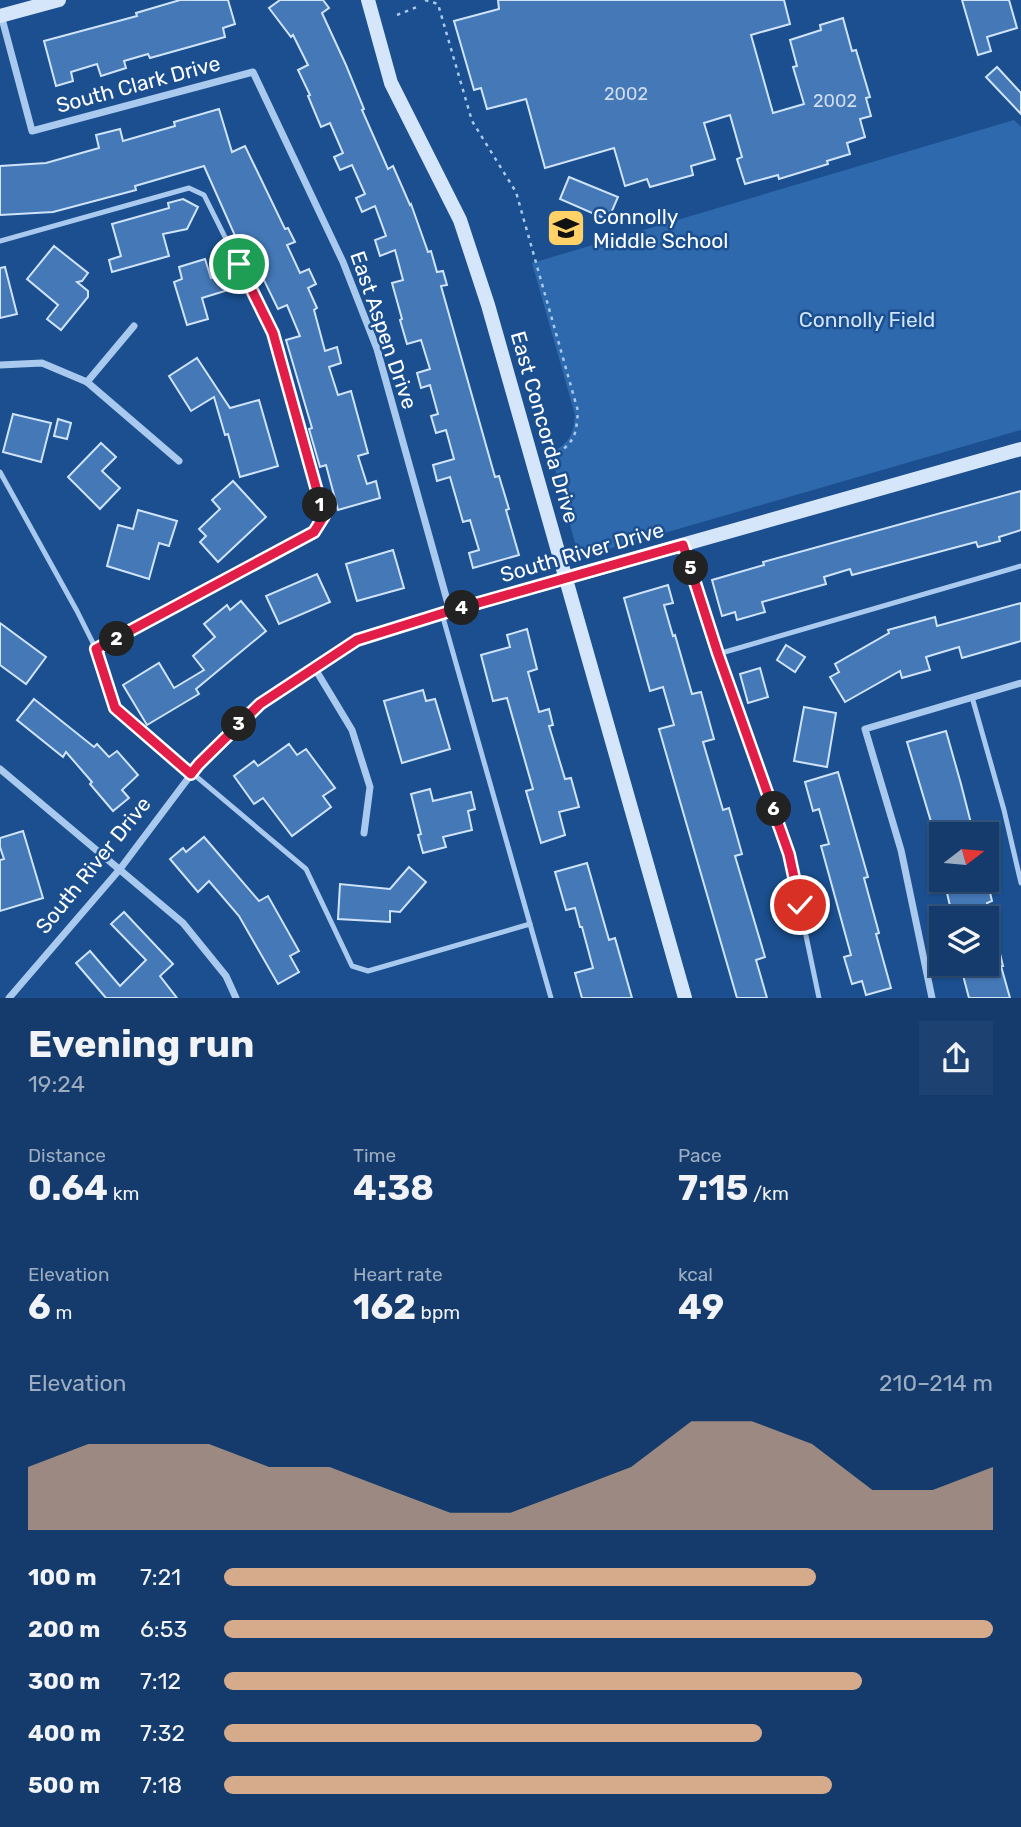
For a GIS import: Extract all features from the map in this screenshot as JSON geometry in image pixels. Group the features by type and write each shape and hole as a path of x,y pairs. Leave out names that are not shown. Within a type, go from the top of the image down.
{"street":[{"path":"0,14 58,0"},
{"name":"East Concorda Drive","path":"368,0 391,83 454,207 488,305 685,998"},
{"name":"South Clark Drive","path":"0,14 32,131 253,72"},
{"name":"East Aspen Drive","path":"253,72 343,261 377,349 446,612"},
{"path":"87,382 134,326"},
{"path":"0,365 42,363 87,382 180,461"},
{"name":"South River Drive","path":"9,998 120,869 199,764 260,704 357,640 446,612 1021,449"},
{"path":"314,667 352,730 370,787 364,833"},
{"path":"932,998 901,850 865,729 1021,683"},
{"path":"0,769 183,923 226,976 236,998"}],"lane":[{"path":"0,241 189,188 204,195 273,333 324,516 314,532 96,649"},
{"path":"0,472 78,611 96,649 115,708 306,869 352,966 368,971 530,924"},
{"path":"683,545 718,654 789,854 819,998"},
{"path":"718,654 1021,566"},
{"path":"446,612 551,998"},
{"path":"972,698 1004,810 1021,883"}],"path":[{"path":"425,0 438,4 472,121 516,192 578,411 576,433 569,445 557,454"},
{"path":"397,15 417,7"}],"green space":[{"name":"Connolly Field","path":"1014,120 1021,127 1021,430 595,553 586,554 577,550 551,454 569,438 575,415 532,263"}],"building":[{"path":"180,0 228,0 235,24 223,28 225,37 150,58 148,54 124,61 126,68 101,76 97,64 71,72 73,81 56,86 44,41 137,16 136,13"},
{"path":"280,0 323,0 329,8 322,13 346,65 364,109 362,110 388,169 393,166 411,204 437,272 443,271 447,285 441,286 495,477 499,476 509,509 506,510 519,555 473,568 469,553 479,550 470,520 463,522 450,477 437,481 433,465 454,459 446,430 436,433 431,416 438,414 430,385 421,388 417,373 430,369 421,340 407,344 400,320 402,319 392,283 403,280 395,250 380,256 375,240 386,236 375,206 362,212 356,198 365,194 352,165 340,170 334,157 343,153 330,123 321,127 298,70 308,65 293,35 291,37 269,8"},
{"path":"498,0 784,0 790,24 751,35 773,113 804,104 793,67 797,66 790,40 821,30 820,25 843,18 852,51 856,50 870,97 866,98 871,116 860,119 865,137 847,143 850,154 827,161 828,164 779,179 778,175 745,184 737,159 742,157 730,115 704,123 715,159 691,166 693,175 650,187 647,179 625,186 614,148 545,168 526,99 487,109 481,88 474,90 454,21 499,9"},
{"path":"962,0 1009,0 1017,28 987,37 991,51 978,55"},
{"path":"997,67 1021,93 1021,114 986,77"},
{"path":"219,109 232,152 245,146 285,229 288,228 295,242 287,245 300,273 309,269 316,284 308,288 317,308 314,310 325,351 337,347 341,363 329,367 338,395 351,391 368,453 358,456 367,484 376,481 380,498 338,510 326,465 320,467 309,429 312,428 286,340 300,336 287,305 278,309 242,235 236,238 204,166 135,186 136,190 53,212 0,215 0,166 46,163 99,148 96,135 120,129 123,141 175,126 174,122"},
{"path":"569,177 618,197 608,220 560,199"},
{"path":"183,199 198,207 187,229 163,234 169,256 112,272 109,260 121,256 112,224 169,208 168,203"},
{"path":"54,246 88,273 82,281 77,282 88,291 88,297 61,330 47,319 58,305 27,279"},
{"path":"205,259 211,278 223,275 228,290 202,298 208,319 187,325 174,282 182,279 179,267"},
{"path":"5,267 17,314 0,318 0,268"},
{"path":"197,358 230,408 259,400 278,466 240,477 214,397 191,411 169,376"},
{"path":"13,414 51,423 41,462 3,452"},
{"path":"58,419 71,423 67,439 54,436"},
{"path":"101,443 116,457 102,471 120,488 100,509 68,477"},
{"path":"233,481 266,517 218,562 200,542 206,536 199,529 220,509 212,500"},
{"path":"1021,491 1021,530 999,537 1000,541 978,547 976,542 852,575 850,569 824,577 826,584 762,602 765,612 737,620 735,612 722,616 712,580 764,565 763,562"},
{"path":"138,510 177,521 169,546 159,543 149,579 107,566 118,525 133,529"},
{"path":"393,550 404,588 357,601 346,564"},
{"path":"317,574 330,602 279,624 266,596"},
{"path":"668,585 673,603 664,605 692,694 701,692 714,739 703,742 723,810 729,808 742,854 735,856 765,957 756,960 767,998 737,998 659,729 674,725 663,687 650,691 624,598"},
{"path":"241,601 266,631 196,689 199,694 147,725 123,685 159,663 174,688 204,670 193,656 215,637 204,624 227,605 230,610"},
{"path":"1021,603 1021,641 962,658 959,647 926,657 930,670 902,678 900,671 845,702 830,677 839,672 835,664 889,633 888,630 935,617 937,626"},
{"path":"0,623 46,657 26,684 0,665"},
{"path":"527,629 537,669 528,672 539,712 549,709 553,725 549,726 565,779 571,778 579,807 559,812 565,835 541,843 526,791 533,789 507,698 493,701 481,655 510,647 507,635"},
{"path":"786,645 805,657 795,672 777,660"},
{"path":"760,668 768,697 748,703 740,674"},
{"path":"423,690 426,701 435,699 450,749 402,763 384,701"},
{"path":"34,699 94,747 97,744 109,757 117,751 138,775 122,790 129,798 113,811 66,752 63,757 17,720"},
{"path":"804,707 836,713 827,767 794,761"},
{"path":"946,731 971,822 931,822 907,742"},
{"path":"289,744 297,755 306,749 335,788 323,796 331,807 292,836 263,798 254,804 234,776 254,761 258,766"},
{"path":"838,772 868,877 864,878 891,988 866,995 862,981 852,984 844,957 851,955 821,846 829,844 819,809 813,811 805,782"},
{"path":"430,789 433,801 471,792 475,809 468,811 472,830 443,837 446,847 423,853 411,794"},
{"path":"23,831 43,898 0,911 0,860 4,859 0,838"},
{"path":"204,837 259,901 268,896 299,951 290,956 299,972 278,984 239,916 209,881 198,892 170,859 183,848 186,852"},
{"path":"587,863 609,940 615,938 632,998 582,998 575,973 593,968 575,908 566,910 555,872"},
{"path":"409,867 426,882 400,912 390,911 390,922 338,919 340,884 390,889"},
{"path":"947,892 990,892 992,901 987,903 988,906 950,906"},
{"path":"124,912 173,964 160,976 177,998 106,998 76,963 90,951 120,986 146,960 111,924"},
{"path":"999,950 1010,998 969,998 963,976 999,976"}],"place":[{"name":"Connolly Middle School","path":"566,228"}],"route":[{"path":"239,264 273,333 324,516 314,532 96,649 115,708 191,774 260,704 357,640 683,545 718,654 789,854 800,905"}]}
